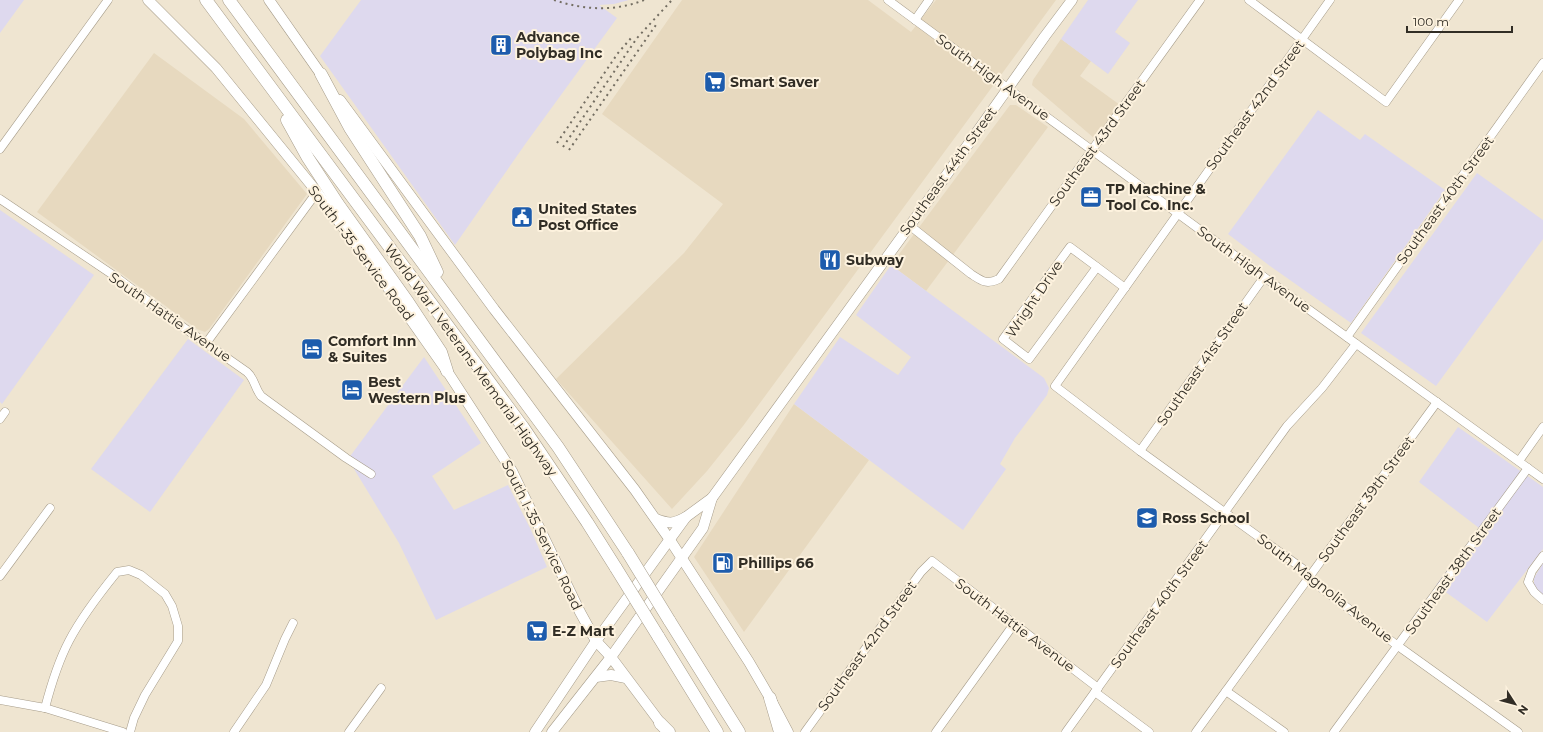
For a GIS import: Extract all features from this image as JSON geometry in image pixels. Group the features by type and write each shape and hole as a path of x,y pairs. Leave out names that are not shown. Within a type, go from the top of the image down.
{"highway":[{"name":"World War I Veterans Memorial Highway","path":"206,0 522,427 587,522 717,732"},
{"name":"World War I Veterans Memorial Highway","path":"229,0 558,447 628,553 739,732"},
{"path":"321,74 350,128 420,236 449,297"},
{"path":"263,77 308,158 441,352 447,371"},
{"path":"770,698 780,732"},
{"path":"660,722 669,732"}],"main road":[{"name":"South I-35 Service Road","path":"148,0 216,68 317,192 447,371 512,471 580,612 596,641 611,657 660,722"},
{"path":"269,0 321,74 494,308 656,519 749,662 788,732"},
{"name":"Southeast 44th Street","path":"535,732 596,641 686,517 712,498 1072,0"},
{"name":"Southeast 44th Street","path":"552,732 611,657 703,528 712,498"},
{"path":"656,519 676,523 686,517"},
{"path":"596,677 611,675 626,678"}],"street":[{"path":"0,149 108,0"},
{"name":"South High Avenue","path":"888,0 1347,338 1543,479"},
{"path":"915,20 929,0"},
{"name":"Southeast 43rd Street","path":"909,225 970,274 980,280 990,283 999,279 1200,0"},
{"path":"1249,0 1386,102 1459,0"},
{"name":"Southeast 42nd Street","path":"1055,386 1330,0"},
{"name":"Southeast 40th Street","path":"1347,338 1543,63"},
{"path":"207,342 317,192"},
{"name":"South Hattie Avenue","path":"0,199 116,277 180,325 207,342 253,377 256,389 261,396 371,474"},
{"name":"Wright Drive","path":"1097,267 1029,358 1003,339 1070,247 1097,267 1125,288"},
{"name":"Southeast 41st Street","path":"1140,450 1264,277"},
{"name":"Southeast 40th Street","path":"1066,732 1287,426 1322,388 1356,344"},
{"name":"South Magnolia Avenue","path":"1055,386 1140,450 1304,569 1316,584 1398,646 1518,732"},
{"name":"Southeast 39th Street","path":"1196,732 1437,402"},
{"path":"0,419 5,412"},
{"path":"1519,461 1543,427"},
{"name":"Southeast 38th Street","path":"1334,732 1528,468"},
{"path":"0,576 50,508"},
{"path":"1543,556 1532,571 1528,582 1534,592 1543,600"},
{"name":"Southeast 42nd Street","path":"804,732 921,572 932,561"},
{"name":"South Hattie Avenue","path":"932,561 1014,624 1149,732"},
{"path":"45,708 60,659 69,640 79,624 118,572 129,570 141,575 165,594 176,615 178,626 178,641 145,695 134,718 130,732"},
{"path":"234,732 266,685 285,638 293,623"},
{"path":"936,732 1014,624"},
{"path":"349,732 381,688"},
{"path":"1226,691 1284,732"},
{"path":"0,700 45,708 123,732"}],"shaded area":[{"path":"0,0 24,0 0,33"},
{"path":"361,0 629,0 614,4 599,5 617,18 526,143 455,245 320,56"},
{"path":"682,0 868,0 911,32 936,0 1056,0 743,426 707,471 672,509 556,379 684,253 723,204 602,114"},
{"path":"1088,0 1138,0 1115,32 1130,43 1108,74 1061,39"},
{"path":"1061,39 1091,61 1080,76 1120,105 1099,136 1094,138 1032,85 1033,80"},
{"path":"154,53 244,119 307,194 209,329 205,332 197,329 37,212"},
{"path":"1010,105 1016,105 1048,127 926,291 891,265"},
{"path":"1318,110 1360,140 1365,134 1445,190 1351,323 1270,266 1228,234"},
{"path":"1477,173 1543,220 1543,239 1436,386 1361,333"},
{"path":"0,210 94,275 2,404 0,402"},
{"path":"891,265 1044,378 1049,388 1047,395 1015,438 1000,464 1006,469 963,530 794,404 840,337 898,375 911,357 856,315"},
{"path":"188,339 244,380 150,512 91,469"},
{"path":"424,357 481,443 432,476 454,510 508,485 530,528 547,567 436,620 399,543 348,459"},
{"path":"794,404 869,460 744,632 694,557"},
{"path":"1458,427 1543,487 1543,549 1487,622 1436,585 1479,528 1419,482"},
{"path":"1543,563 1543,596 1534,587 1534,578"}],"railway":[{"path":"554,0 588,8 610,8 633,4 644,0"},
{"path":"563,147 637,38 672,0"},
{"path":"569,150 658,22"},
{"path":"557,143 618,53 632,37"}],"place":[{"name":"Advance Polybag Inc","path":"501,45"},
{"name":"Smart Saver","path":"715,82"},
{"name":"TP Machine & Tool Co. Inc.","path":"1091,197"},
{"name":"United States Post Office","path":"522,217"},
{"name":"Subway","path":"830,260"},
{"name":"Comfort Inn & Suites","path":"312,349"},
{"name":"Best Western Plus","path":"352,390"},
{"name":"Ross School","path":"1147,518"},
{"name":"Phillips 66","path":"723,563"},
{"name":"E-Z Mart","path":"537,631"}]}
